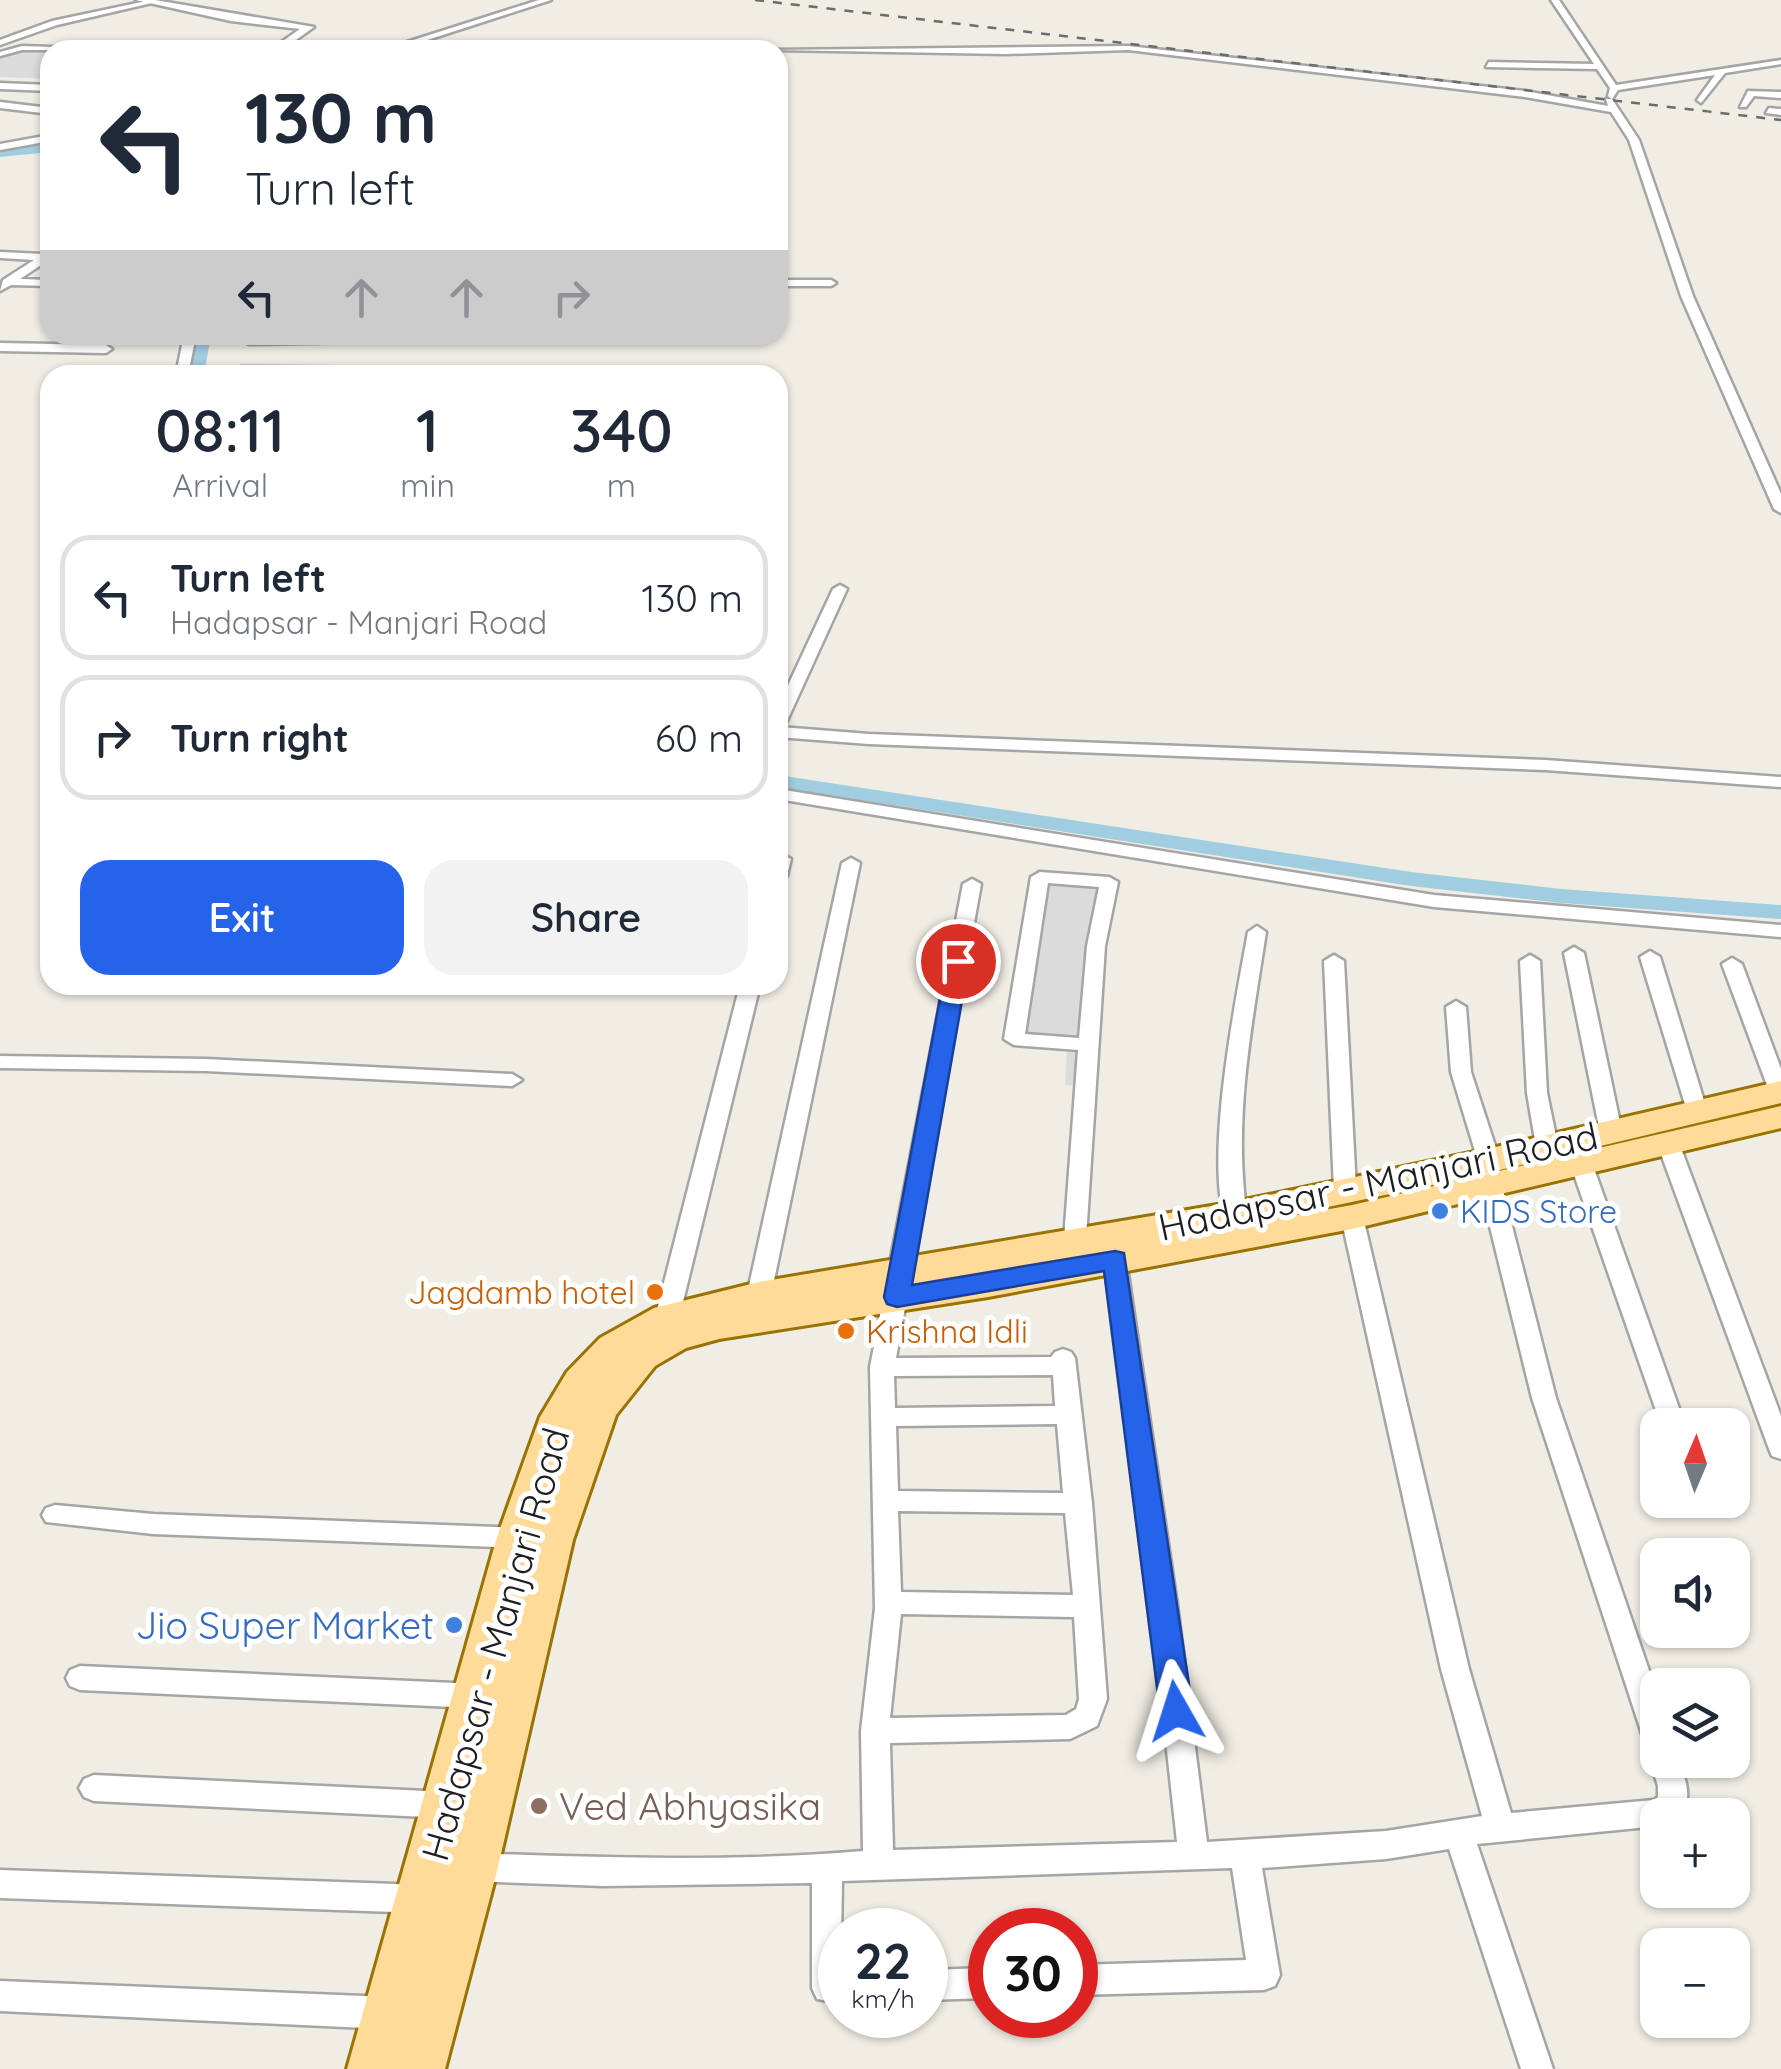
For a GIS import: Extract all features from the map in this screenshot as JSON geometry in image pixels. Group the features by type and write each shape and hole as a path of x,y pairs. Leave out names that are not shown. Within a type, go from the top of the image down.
{"main road":[{"name":"Hadapsar - Manjari Road","path":"1564,1154 1611,1132 1780,1099"},
{"name":"Hadapsar - Manjari Road","path":"374,2069 476,1696 535,1539 598,1409 641,1356 673,1338 718,1325 899,1284 1238,1226 1564,1154 1668,1143 1780,1099"},
{"name":"Hadapsar - Manjari Road","path":"1074,1256 1115,1260 1238,1226"},
{"name":"Hadapsar - Manjari Road","path":"419,2069 469,1884 560,1417 581,1382 614,1348 667,1318 758,1294 899,1284"}],"street":[{"path":"417,40 547,0"},
{"path":"1555,0 1599,67 1634,140 1687,296 1781,509"},
{"path":"0,44 55,22 146,1 231,18 308,27 289,40"},
{"path":"0,34 14,30 11,26"},
{"path":"788,50 1008,52 1128,48 1524,94 1612,98 1668,80 1780,63"},
{"path":"0,54 40,49"},
{"path":"1757,93 1760,64"},
{"path":"1490,65 1599,67"},
{"path":"1701,100 1723,70"},
{"path":"0,76 40,78"},
{"path":"1660,94 1668,80"},
{"path":"0,86 40,88"},
{"path":"1744,105 1750,93 1781,95"},
{"path":"0,107 40,112"},
{"path":"1769,111 1781,112"},
{"path":"0,147 40,140"},
{"path":"0,255 40,256"},
{"path":"6,280 40,261"},
{"path":"6,280 40,282"},
{"path":"788,283 831,283"},
{"path":"0,347 106,349"},
{"path":"788,701 840,589"},
{"path":"788,733 1545,765 1781,782"},
{"path":"788,796 1434,900 1781,931"},
{"path":"758,1294 851,863"},
{"path":"1074,1256 1089,1045 1096,946 1109,882 1040,877 1014,1040 1089,1045"},
{"path":"878,1864 876,1731 888,1603 882,1367 972,884"},
{"path":"1238,1226 1232,1160 1238,1054 1257,932"},
{"path":"1574,953 1611,1132"},
{"path":"1650,957 1698,1114"},
{"path":"1334,961 1349,1203 1455,1669 1500,1828"},
{"path":"1530,961 1537,1093 1666,1408"},
{"path":"1732,964 1780,1099"},
{"path":"667,1318 748,995"},
{"path":"1456,1006 1460,1072 1544,1398 1640,1686"},
{"path":"0,1062 206,1065 512,1080"},
{"path":"1668,1143 1781,1449"},
{"path":"1115,1260 1157,1547 1193,1853"},
{"path":"876,1731 1070,1726 1088,1717 1093,1699 1064,1362 882,1367"},
{"path":"885,1417 1070,1414"},
{"path":"885,1501 1079,1503"},
{"path":"55,1515 269,1529 535,1539"},
{"path":"888,1603 1086,1606"},
{"path":"80,1678 476,1696"},
{"path":"0,1884 469,1884 603,1872 1245,1854 1368,1846 1500,1828 1660,1813 1674,1803 1670,1778"},
{"path":"94,1788 448,1805"},
{"path":"1459,1834 1537,2069"},
{"path":"1098,1979 1264,1974 1245,1854"},
{"path":"827,1868 827,1908"},
{"path":"0,1996 388,2012"}],"shaded area":[{"path":"15,45 40,46 40,79 0,77 0,50"},
{"path":"1036,869 1112,879 1093,1087 1065,1085 1067,1049 1007,1043"}],"waterway":[{"path":"0,153 40,149"},
{"path":"198,365 202,345"},
{"path":"788,783 1411,879 1561,896 1781,912"}],"railway":[{"path":"755,0 1781,120"}],"place":[{"name":"KIDS Store","path":"1440,1211"},
{"name":"Jagdamb hotel","path":"655,1292"},
{"name":"Krishna Idli","path":"846,1331"},
{"name":"Jio Super Market","path":"454,1625"},
{"name":"Ved Abhyasika","path":"539,1806"}],"route":[{"path":"958,961 897,1297 1115,1260 1176,1711"}]}
